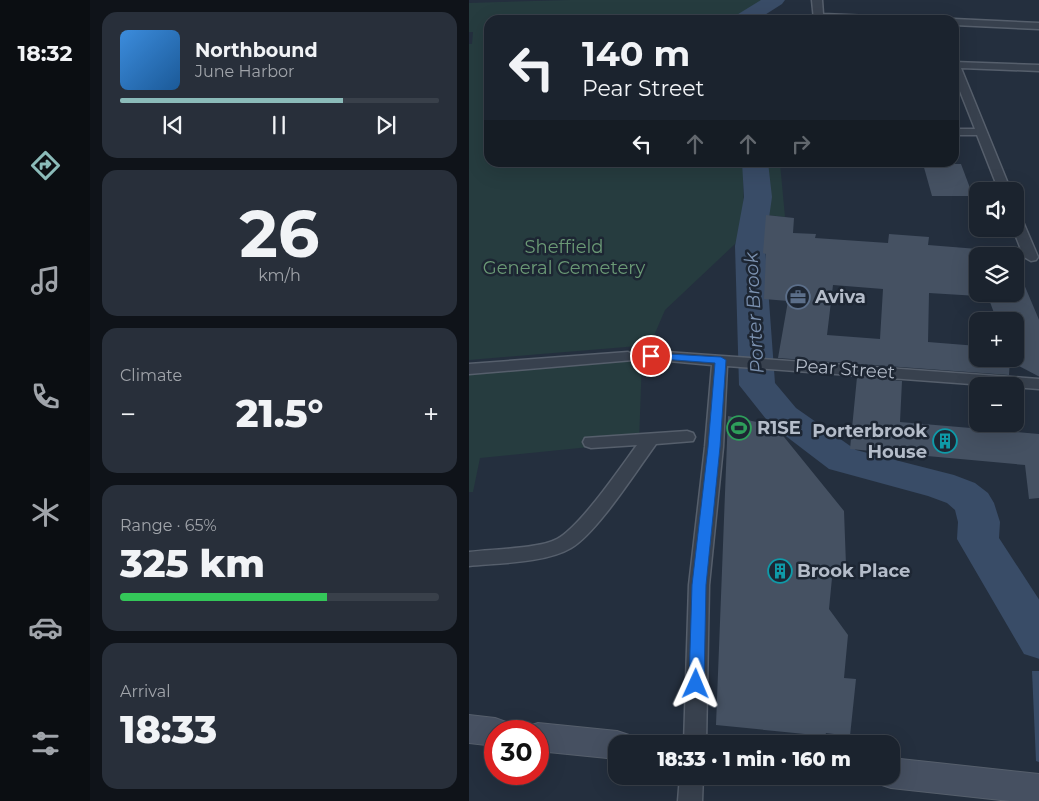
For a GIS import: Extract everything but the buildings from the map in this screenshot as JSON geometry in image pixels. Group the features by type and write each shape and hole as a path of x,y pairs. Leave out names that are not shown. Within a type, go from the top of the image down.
{"street":[{"path":"817,0 819,15"},
{"path":"959,22 1039,26"},
{"path":"959,65 1039,68"},
{"path":"959,75 1001,182"},
{"path":"959,132 981,132"},
{"path":"1023,237 1031,257"},
{"name":"Pear Street","path":"651,356 769,363 1039,384"},
{"path":"469,369 628,357"},
{"path":"695,735 699,585 721,360"},
{"path":"591,442 687,437"},
{"path":"469,559 542,551 564,544 582,529 652,438"},
{"path":"469,729 484,731"},
{"path":"549,738 608,744"},
{"path":"900,774 1036,789"},
{"path":"690,801 691,785"}],"green space":[{"name":"Sheffield General Cemetery","path":"570,0 774,0 749,15 484,15 484,167 743,167 744,224 735,244 665,310 650,345 469,360 469,44 472,44 473,32 469,32 469,3"},
{"path":"763,167 780,167 785,217 766,215"},
{"path":"642,359 639,442 480,458 473,492 469,492 469,374"}],"water":[{"path":"1032,671 1039,671 1039,762 1036,761"}],"waterway":[{"name":"Porter Brook","path":"750,15 775,0"},
{"name":"Porter Brook","path":"755,167 758,197 750,246 757,385 783,416 843,460 940,485 961,493 974,503 979,522 978,539 1040,641"}],"place":[{"name":"Aviva","path":"798,297"},
{"name":"R1SE","path":"739,428"},
{"name":"Porterbrook House","path":"945,441"},
{"name":"Brook Place","path":"780,571"}],"route":[{"path":"651,356 721,360 699,585 696,684"}]}
